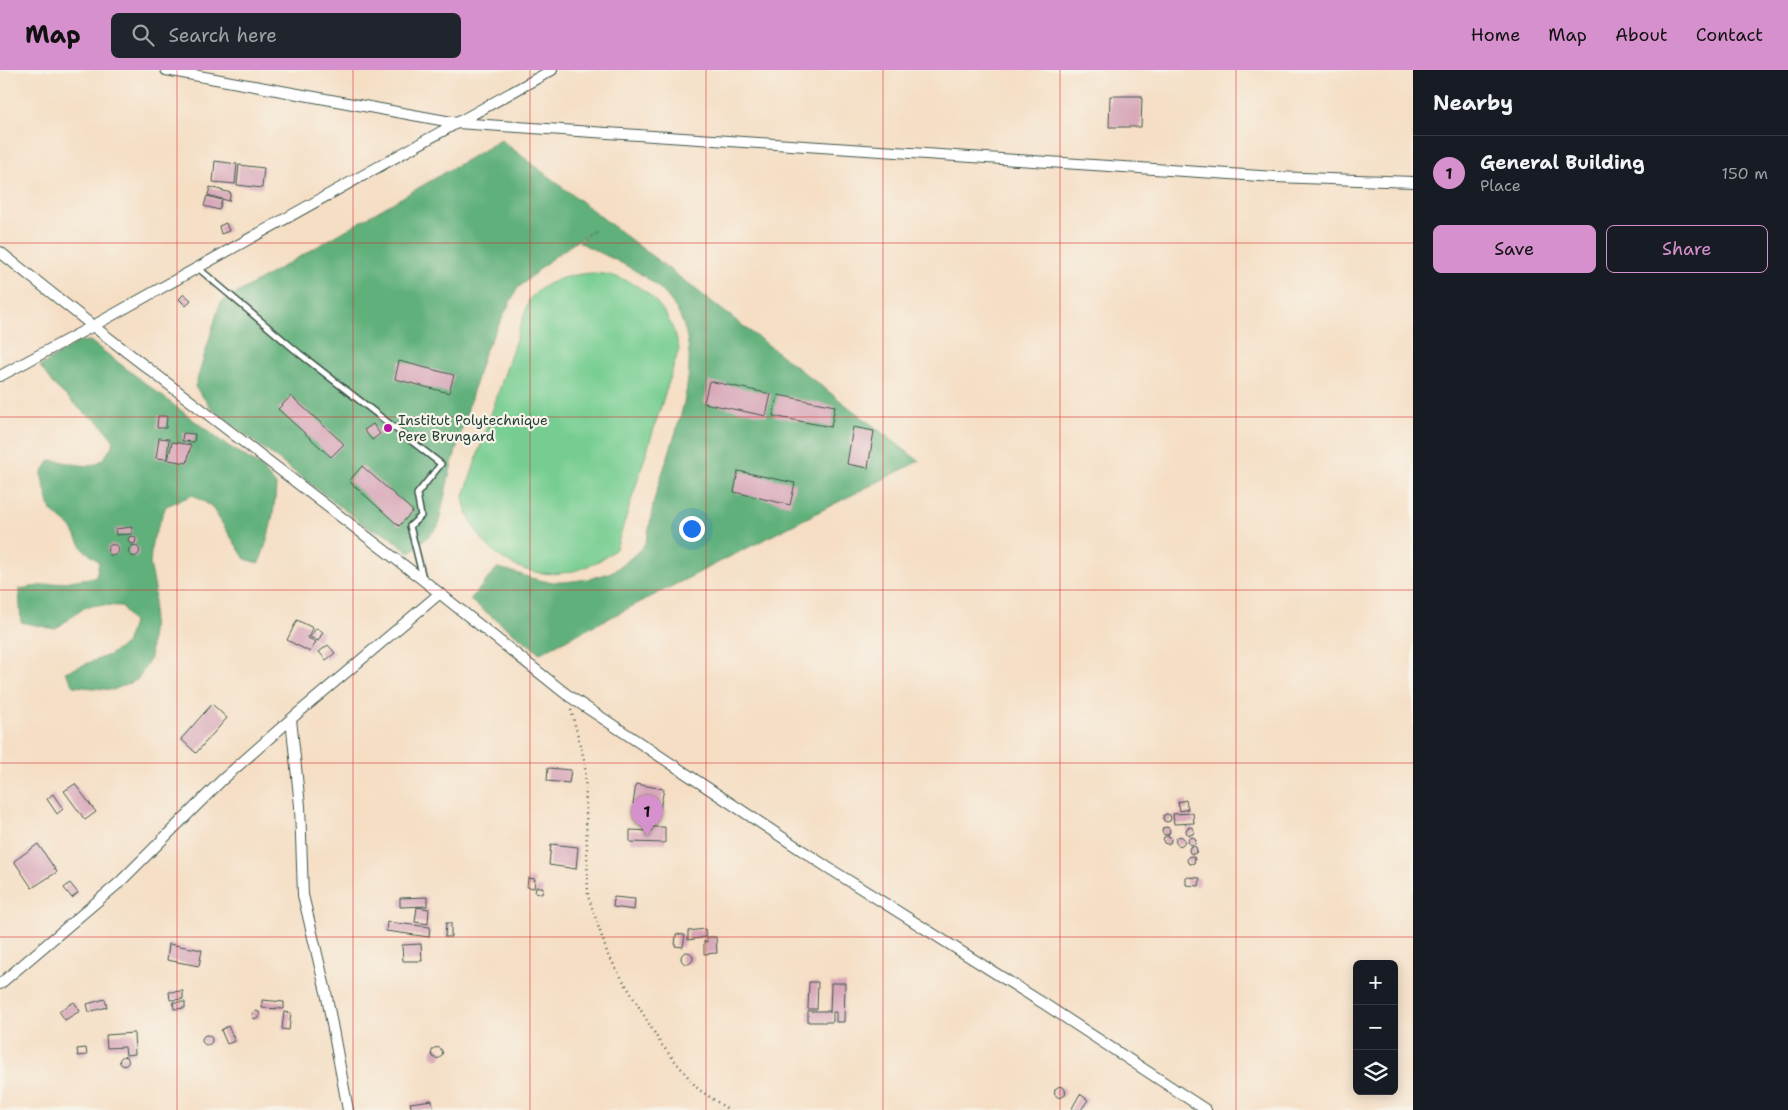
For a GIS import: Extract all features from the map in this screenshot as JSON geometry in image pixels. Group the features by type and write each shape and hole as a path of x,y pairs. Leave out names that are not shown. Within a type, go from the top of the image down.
{"street":[{"path":"166,70 457,124 1275,177 1413,182"},
{"path":"0,376 198,268 552,70"},
{"path":"0,252 92,326 423,580 438,594 566,694 827,867 1046,1005 1206,1110"},
{"path":"0,984 120,882 222,780 438,594"},
{"path":"291,719 300,806 303,895 326,992 348,1110"}],"lane":[{"path":"198,268 300,354 441,464 417,494 421,516 410,526 423,580"}],"path":[{"path":"566,694 585,763 588,896 608,955 661,1044 698,1089 729,1110"}],"green space":[{"path":"501,140 919,461 540,653 470,600 497,568 545,581 575,581 593,578 615,570 644,545 648,535 655,497 678,426 688,377 689,353 685,329 675,307 656,285 644,276 632,268 579,242 594,229 551,259 517,289 484,353 450,471 438,527 410,553 386,534 367,527 213,410 195,387 220,303"},
{"path":"594,273 610,275 625,280 650,296 660,306 668,319 675,333 679,349 616,549 593,564 570,572 547,574 525,569 504,560 487,544 473,524 463,499 529,300 535,293 550,283 566,277"},
{"path":"90,341 225,444 259,465 276,485 271,525 259,563 245,559 211,506 193,495 166,506 152,542 150,564 155,588 150,659 137,680 113,690 74,686 65,672 109,655 126,644 133,623 122,606 97,605 84,608 55,629 21,622 19,589 96,577 99,562 83,549 71,527 51,511 41,474 50,460 88,466 95,464 108,453 114,441 99,422 81,410 53,384 40,366 78,342"}],"building":[{"path":"1110,96 1142,96 1141,127 1109,127"},
{"path":"215,161 237,164 235,184 213,182"},
{"path":"239,165 264,168 262,188 237,185"},
{"path":"210,187 231,193 229,201 208,195"},
{"path":"207,196 222,200 219,210 204,206"},
{"path":"226,223 229,231 221,234 219,226"},
{"path":"184,294 191,300 186,306 179,299"},
{"path":"399,361 454,375 449,393 395,379"},
{"path":"709,381 771,394 766,416 704,403"},
{"path":"778,395 835,406 831,427 773,416"},
{"path":"291,396 344,444 331,457 278,409"},
{"path":"158,416 167,416 166,428 157,428"},
{"path":"373,424 380,434 372,440 364,430"},
{"path":"853,427 874,431 868,468 847,464"},
{"path":"183,433 195,434 194,442 182,441"},
{"path":"159,438 169,439 167,459 156,458"},
{"path":"172,442 191,445 187,463 168,460"},
{"path":"362,466 413,511 399,526 349,481"},
{"path":"738,471 795,483 790,505 734,492"},
{"path":"132,527 132,534 116,535 115,529"},
{"path":"132,536 136,540 132,544 128,540"},
{"path":"113,544 119,550 113,556 107,550"},
{"path":"132,546 136,546 139,551 138,555 132,556 129,553 129,549"},
{"path":"297,620 313,628 308,638 316,642 310,652 287,640"},
{"path":"316,628 323,632 318,641 310,637"},
{"path":"328,645 335,653 326,660 319,652"},
{"path":"212,704 227,718 196,753 181,739"},
{"path":"548,768 571,770 569,783 547,781"},
{"path":"75,784 96,812 85,820 64,791"},
{"path":"636,784 664,789 660,809 633,804"},
{"path":"53,794 63,809 57,814 47,799"},
{"path":"1186,800 1188,809 1180,811 1178,802"},
{"path":"1193,813 1194,823 1174,824 1173,814"},
{"path":"1167,814 1171,818 1167,822 1163,818"},
{"path":"651,827 665,827 665,843 630,842 630,830 651,831"},
{"path":"1166,827 1170,831 1166,835 1162,831"},
{"path":"1190,827 1194,831 1190,835 1186,831"},
{"path":"1167,836 1171,840 1167,844 1163,840"},
{"path":"1180,837 1184,841 1180,845 1176,841"},
{"path":"1192,837 1196,841 1192,845 1188,841"},
{"path":"38,844 57,872 32,888 14,861"},
{"path":"551,844 578,847 576,869 549,865"},
{"path":"1193,846 1197,850 1193,854 1189,850"},
{"path":"1191,856 1195,860 1191,864 1187,860"},
{"path":"1186,877 1200,878 1199,886 1186,885"},
{"path":"528,878 535,879 534,888 527,887"},
{"path":"70,883 78,893 72,898 64,888"},
{"path":"536,887 543,887 542,894 535,893"},
{"path":"427,897 427,906 400,907 400,898"},
{"path":"614,897 635,899 634,910 613,907"},
{"path":"417,907 429,909 428,924 415,922"},
{"path":"387,922 430,927 429,937 386,931"},
{"path":"446,923 451,923 451,937 445,937"},
{"path":"705,929 706,937 688,940 688,931"},
{"path":"676,934 685,935 683,947 675,946"},
{"path":"707,937 716,937 717,953 704,954 704,941 707,942"},
{"path":"169,944 202,950 199,966 167,960"},
{"path":"421,944 422,961 403,961 402,945"},
{"path":"685,952 689,952 693,958 689,964 685,964 681,960 681,956"},
{"path":"809,982 818,982 817,1009 808,1009"},
{"path":"831,983 845,983 844,1022 836,1022 836,1012 833,1012 833,1022 808,1022 808,1011 829,1011 830,1013"},
{"path":"183,991 183,999 170,1000 169,992"},
{"path":"105,999 107,1007 89,1012 87,1004"},
{"path":"262,1000 284,1002 284,1009 262,1008"},
{"path":"74,1002 80,1011 65,1020 59,1011"},
{"path":"173,1002 185,1002 185,1008 174,1009"},
{"path":"256,1011 260,1015 256,1019 252,1015"},
{"path":"284,1012 291,1013 289,1030 282,1029"},
{"path":"228,1026 235,1041 227,1044 221,1030"},
{"path":"134,1033 135,1054 126,1055 125,1047 107,1048 106,1035"},
{"path":"205,1035 209,1035 212,1040 211,1044 205,1045 202,1042 202,1038"},
{"path":"86,1048 87,1055 78,1056 77,1049"},
{"path":"435,1048 439,1048 442,1053 441,1057 435,1058 432,1055 432,1051"},
{"path":"124,1057 128,1061 124,1065 120,1061"},
{"path":"1060,1086 1066,1092 1060,1098 1054,1092"},
{"path":"1080,1094 1088,1100 1081,1110 1071,1110"},
{"path":"432,1100 434,1110 412,1110 410,1103"}],"place":[{"name":"Institut Polytechnique Pere Brungard","path":"388,428"},
{"name":"General Building","path":"647,836"}]}
